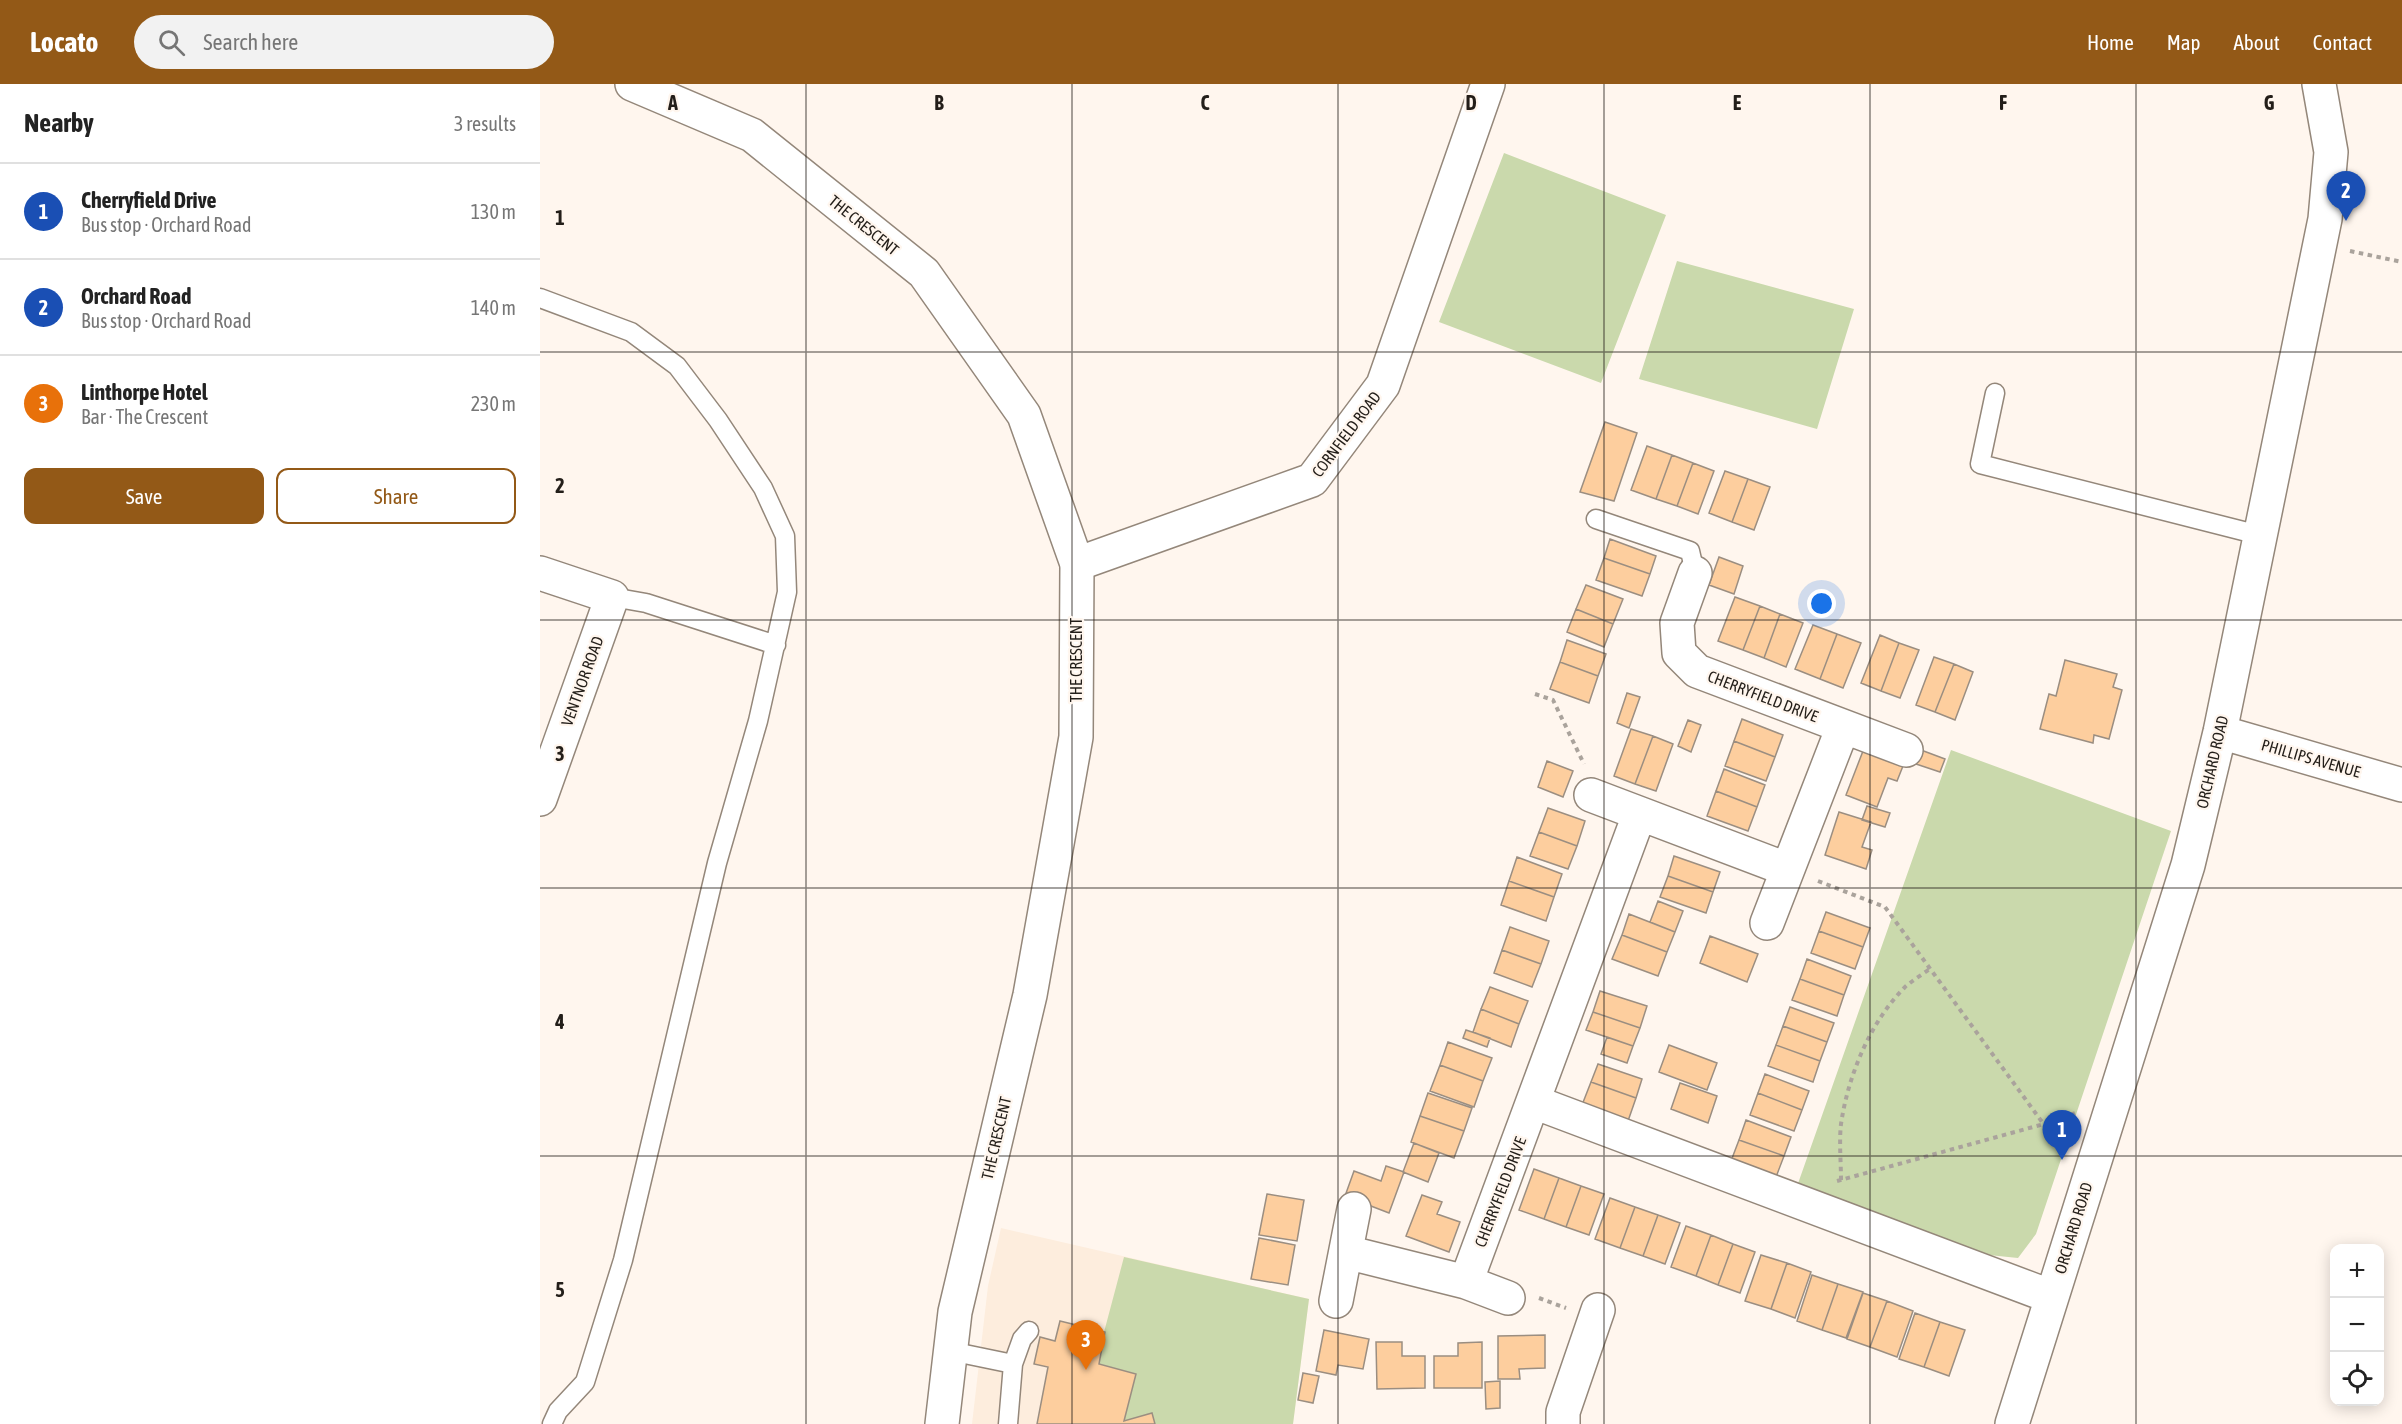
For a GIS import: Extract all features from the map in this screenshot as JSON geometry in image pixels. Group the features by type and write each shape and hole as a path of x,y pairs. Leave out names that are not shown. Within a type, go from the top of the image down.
{"street":[{"name":"THE CRESCENT","path":"632,84 752,135 924,273 1024,415 1077,564 1076,737 1030,995 955,1312 942,1424"},
{"name":"CORNFIELD ROAD","path":"1077,564 1312,480 1383,385 1488,84"},
{"name":"ORCHARD ROAD","path":"2012,1424 2112,1099 2188,865 2220,732 2325,219 2331,152 2319,84"},
{"path":"540,573 612,597"},
{"name":"CHERRYFIELD DRIVE","path":"1695,573 1677,623 1679,653 1697,671 1906,750"},
{"name":"VENTNOR ROAD","path":"540,799 612,597"},
{"path":"1767,923 1786,869 1843,727"},
{"name":"PHILLIPS AVENUE","path":"2220,732 2402,785"},
{"path":"1591,795 1786,869"},
{"name":"CHERRYFIELD DRIVE","path":"1466,1282 1639,815"},
{"path":"1534,1102 2052,1297"},
{"path":"1336,1301 1354,1209"},
{"path":"1346,1252 1466,1282 1508,1298"},
{"path":"1563,1424 1563,1412 1596,1314"}],"lane":[{"path":"540,298 630,332 677,366 718,420 763,488 785,536 787,592 755,732 717,863 623,1260 585,1382 558,1411 552,1424"},
{"path":"1995,393 1980,464 2259,535"},
{"name":"CHERRYFIELD DRIVE","path":"1596,519 1690,551 1695,573"},
{"path":"612,597 646,603 776,645"},
{"path":"1008,1424 1013,1364 1022,1339 1029,1331"},
{"path":"950,1352 1013,1364"}],"path":[{"path":"2320,244 2402,262"},
{"path":"1535,694 1553,700 1594,786 1591,795"},
{"path":"1786,869 1886,907 2086,1183"},
{"path":"1841,1180 1841,1127 1847,1091 1858,1060 1879,1021 1905,987 1931,968"},
{"path":"1784,1196 2044,1124 2112,1099"},
{"path":"1508,1298 1513,1288 1596,1314"}],"shaded area":[{"path":"1001,1228 1309,1299 1293,1424 972,1424 988,1286"}],"green space":[{"path":"1504,153 1666,215 1601,383 1439,322"},
{"path":"1677,261 1854,309 1817,429 1639,379"},
{"path":"1951,750 2171,831 2036,1234 2018,1258 1979,1254 1795,1192"},
{"path":"1124,1257 1309,1299 1293,1424 1155,1424 1152,1414 1124,1421 1136,1374 1099,1364 1102,1352 1099,1351"}],"building":[{"path":"1605,422 1637,433 1614,501 1580,492"},
{"path":"1647,446 1672,455 1656,499 1631,490"},
{"path":"1672,455 1693,463 1677,506 1656,499"},
{"path":"1693,463 1714,471 1698,514 1677,506"},
{"path":"1725,471 1748,479 1732,522 1709,513"},
{"path":"1748,479 1770,487 1754,530 1732,522"},
{"path":"1610,539 1656,556 1650,574 1604,558"},
{"path":"1719,557 1743,566 1734,594 1709,585"},
{"path":"1604,558 1650,574 1642,596 1596,580"},
{"path":"1586,585 1623,599 1613,624 1576,609"},
{"path":"1735,597 1760,606 1743,650 1718,641"},
{"path":"1760,606 1780,614 1764,658 1743,650"},
{"path":"1576,609 1613,624 1604,647 1567,632"},
{"path":"1780,614 1803,623 1786,667 1764,658"},
{"path":"1813,625 1837,634 1820,679 1795,669"},
{"path":"1837,634 1861,643 1843,688 1820,679"},
{"path":"1880,635 1899,643 1881,691 1861,683"},
{"path":"1567,640 1606,654 1598,676 1560,662"},
{"path":"1899,643 1919,650 1900,698 1881,691"},
{"path":"1934,657 1954,664 1935,712 1916,705"},
{"path":"2065,660 2117,674 2113,687 2122,690 2109,739 2094,735 2093,743 2040,729 2049,694 2056,696"},
{"path":"1560,662 1598,676 1589,703 1550,689"},
{"path":"1954,664 1973,672 1955,720 1935,712"},
{"path":"1627,693 1640,697 1629,728 1617,723"},
{"path":"1742,719 1783,735 1775,757 1734,741"},
{"path":"1688,720 1701,725 1691,752 1678,746"},
{"path":"1631,729 1653,736 1635,784 1614,776"},
{"path":"1653,736 1673,744 1656,791 1635,784"},
{"path":"1734,741 1775,757 1766,781 1725,766"},
{"path":"1921,750 1945,759 1940,772 1916,764"},
{"path":"1863,751 1903,766 1897,781 1888,778 1877,807 1846,795"},
{"path":"1547,761 1573,771 1563,797 1538,787"},
{"path":"1724,769 1765,785 1757,807 1716,791"},
{"path":"1716,791 1757,807 1748,831 1707,816"},
{"path":"1867,806 1890,813 1885,827 1862,820"},
{"path":"1548,808 1585,821 1577,846 1539,832"},
{"path":"1839,812 1871,822 1862,847 1872,850 1866,869 1825,855"},
{"path":"1539,832 1577,846 1568,869 1530,856"},
{"path":"1674,856 1720,872 1713,892 1668,876"},
{"path":"1517,857 1562,874 1554,897 1509,881"},
{"path":"1668,876 1713,892 1706,913 1660,897"},
{"path":"1509,881 1554,897 1546,921 1501,905"},
{"path":"1658,901 1683,911 1675,932 1650,922"},
{"path":"1826,912 1870,928 1863,947 1819,931"},
{"path":"1629,914 1675,932 1667,952 1622,935"},
{"path":"1510,927 1549,941 1541,964 1502,950"},
{"path":"1819,931 1863,947 1855,969 1811,953"},
{"path":"1622,935 1667,952 1658,976 1612,959"},
{"path":"1710,936 1758,954 1747,982 1700,963"},
{"path":"1502,950 1541,964 1532,987 1494,973"},
{"path":"1807,959 1851,976 1844,995 1800,979"},
{"path":"1800,979 1844,995 1837,1016 1792,1000"},
{"path":"1490,987 1528,1001 1519,1024 1481,1009"},
{"path":"1600,991 1647,1006 1640,1028 1593,1012"},
{"path":"1790,1007 1834,1023 1827,1042 1783,1026"},
{"path":"1481,1009 1519,1024 1511,1047 1473,1032"},
{"path":"1593,1012 1640,1028 1633,1046 1586,1030"},
{"path":"1783,1026 1827,1042 1820,1061 1776,1045"},
{"path":"1466,1030 1490,1038 1487,1047 1463,1038"},
{"path":"1607,1037 1633,1046 1627,1063 1601,1054"},
{"path":"1448,1042 1492,1058 1483,1081 1440,1065"},
{"path":"1669,1045 1717,1063 1707,1090 1659,1072"},
{"path":"1776,1045 1820,1061 1813,1082 1768,1066"},
{"path":"1598,1064 1642,1079 1636,1098 1591,1082"},
{"path":"1440,1065 1483,1081 1474,1107 1430,1091"},
{"path":"1765,1074 1809,1091 1802,1110 1758,1093"},
{"path":"1591,1082 1636,1098 1628,1121 1582,1105"},
{"path":"1680,1083 1717,1096 1708,1123 1671,1109"},
{"path":"1428,1093 1472,1108 1464,1131 1420,1116"},
{"path":"1758,1093 1802,1110 1794,1131 1750,1115"},
{"path":"1420,1116 1464,1131 1454,1158 1411,1142"},
{"path":"1746,1120 1791,1137 1784,1156 1739,1140"},
{"path":"1739,1140 1784,1156 1776,1177 1731,1161"},
{"path":"1414,1143 1439,1153 1428,1182 1403,1172"},
{"path":"1386,1166 1404,1172 1389,1213 1345,1196 1354,1171 1381,1181"},
{"path":"1534,1169 1559,1178 1544,1219 1519,1210"},
{"path":"1559,1178 1581,1186 1566,1227 1544,1219"},
{"path":"1581,1186 1604,1194 1589,1235 1566,1227"},
{"path":"1267,1194 1304,1200 1297,1241 1259,1235"},
{"path":"1422,1195 1442,1202 1437,1214 1460,1222 1449,1252 1406,1236"},
{"path":"1610,1198 1635,1207 1620,1248 1595,1239"},
{"path":"1635,1207 1658,1215 1643,1256 1620,1248"},
{"path":"1658,1215 1680,1223 1665,1264 1643,1256"},
{"path":"1686,1226 1711,1235 1696,1276 1671,1267"},
{"path":"1711,1235 1733,1244 1718,1285 1696,1276"},
{"path":"1259,1238 1295,1245 1288,1285 1251,1279"},
{"path":"1733,1244 1755,1252 1740,1293 1718,1285"},
{"path":"1761,1255 1787,1263 1771,1309 1745,1301"},
{"path":"1787,1263 1811,1272 1795,1318 1771,1309"},
{"path":"1812,1275 1838,1284 1822,1330 1797,1321"},
{"path":"1838,1284 1863,1292 1846,1338 1822,1330"},
{"path":"1863,1293 1887,1301 1870,1347 1847,1339"},
{"path":"1887,1301 1913,1311 1897,1357 1870,1347"},
{"path":"1915,1313 1940,1322 1924,1367 1899,1359"},
{"path":"1060,1321 1105,1332 1099,1364 1136,1374 1124,1421 1152,1413 1155,1424 1037,1424 1048,1367 1034,1364 1040,1337 1055,1341"},
{"path":"1940,1322 1965,1330 1949,1376 1924,1367"},
{"path":"1324,1330 1369,1339 1363,1369 1338,1365 1336,1375 1316,1371"},
{"path":"1545,1335 1545,1368 1519,1369 1520,1379 1498,1379 1498,1336"},
{"path":"1376,1342 1402,1342 1402,1356 1425,1356 1425,1388 1377,1389"},
{"path":"1482,1342 1482,1388 1434,1388 1434,1356 1458,1356 1458,1343"},
{"path":"1303,1373 1319,1376 1313,1403 1298,1400"},
{"path":"1500,1381 1500,1408 1486,1409 1485,1382"}],"place":[{"name":"Orchard Road","path":"2346,221"},
{"name":"Cherryfield Drive","path":"2062,1160"},
{"name":"Linthorpe Hotel","path":"1086,1370"}]}
